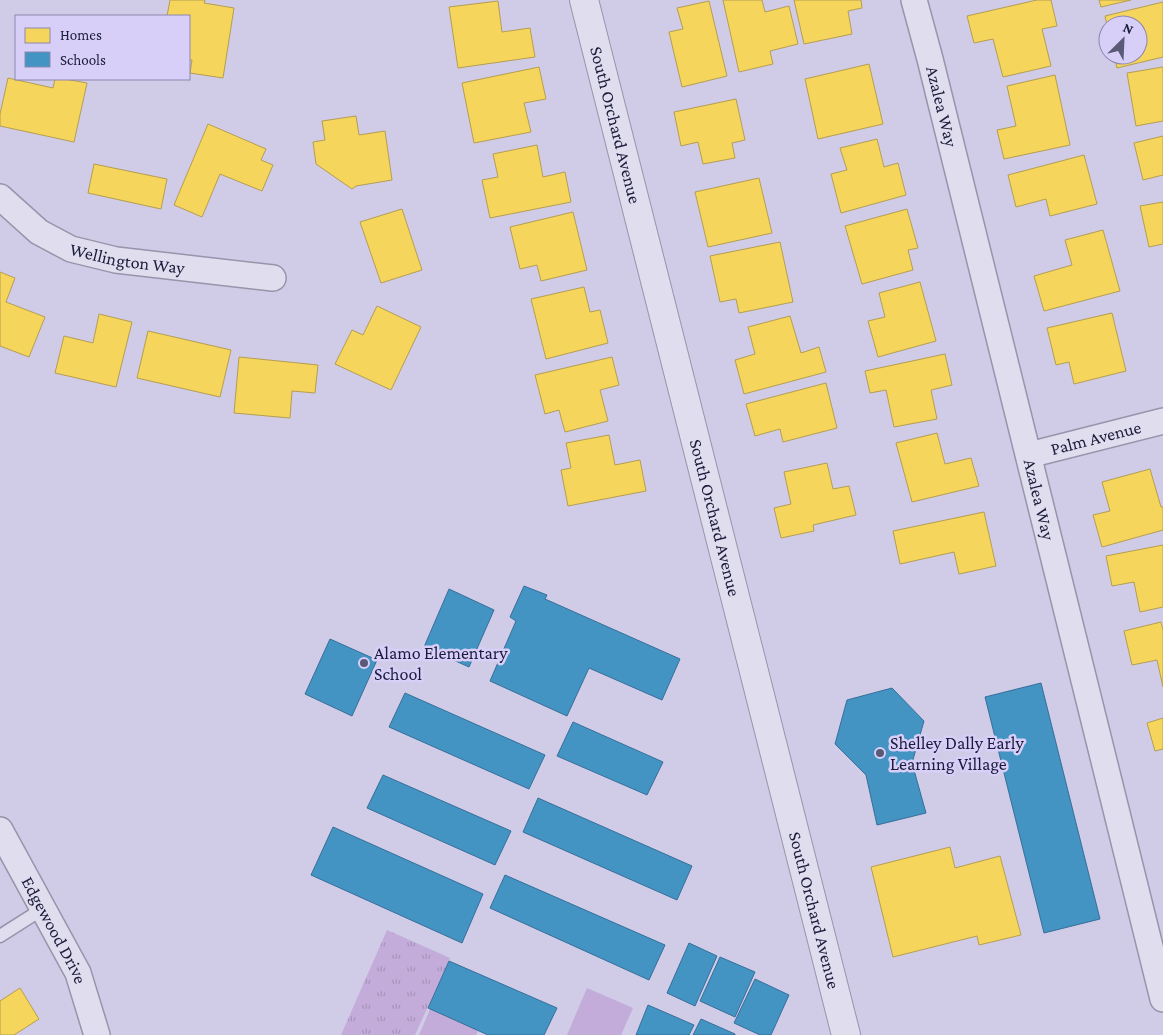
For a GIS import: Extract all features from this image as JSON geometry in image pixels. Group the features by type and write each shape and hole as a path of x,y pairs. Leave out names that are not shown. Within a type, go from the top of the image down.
{"street":[{"name":"South Orchard Avenue","path":"584,0 846,1035"},
{"name":"Azalea Way","path":"914,0 1029,455 1163,999"},
{"name":"Wellington Way","path":"0,197 39,232 71,248 116,260 273,278"},
{"name":"Palm Avenue","path":"1029,455 1163,421"},
{"name":"Edgewood Drive","path":"0,830 78,973 97,1035"}],"lane":[{"path":"0,936 44,908"}],"green space":[{"path":"387,930 450,958 415,1035 341,1035"},
{"path":"587,988 633,1008 621,1035 567,1035"},
{"path":"434,1000 482,1021 476,1035 419,1035"}],"building: Homes":[{"path":"170,0 205,0 204,3 234,8 223,78 190,73 192,60 190,60 190,15 167,15"},
{"path":"723,0 762,0 765,12 789,6 798,44 770,51 773,64 739,72"},
{"path":"794,0 861,0 862,8 848,11 852,34 804,44"},
{"path":"1037,0 1051,0 1057,26 1042,29 1051,66 1003,77 993,39 974,43 967,16"},
{"path":"1099,0 1131,0 1101,7"},
{"path":"498,1 502,32 530,28 535,57 458,68 449,7"},
{"path":"709,1 727,76 682,87 669,32 683,29 677,8"},
{"path":"1163,2 1163,57 1148,61 1148,15 1109,15"},
{"path":"869,64 883,124 818,139 805,79"},
{"path":"1116,65 1130,65 1117,68"},
{"path":"539,67 546,99 524,103 531,132 474,143 462,83"},
{"path":"1163,67 1163,121 1136,126 1127,73"},
{"path":"1055,75 1070,145 1004,159 997,130 1016,126 1007,86"},
{"path":"8,78 53,88 55,80 87,83 74,142 0,126 0,114"},
{"path":"736,99 745,140 732,143 735,158 703,164 698,142 681,146 674,112"},
{"path":"356,116 359,135 385,131 392,180 356,186 352,189 316,164 313,142 325,140 322,121"},
{"path":"208,124 266,149 261,160 273,165 262,191 220,174 202,217 174,205"},
{"path":"1163,136 1163,175 1143,180 1134,143"},
{"path":"877,139 884,167 898,163 906,195 841,213 831,174 847,170 840,148"},
{"path":"537,145 543,177 565,172 571,202 490,218 482,180 498,177 493,154"},
{"path":"1084,155 1097,204 1050,216 1046,199 1016,207 1008,175"},
{"path":"94,164 167,179 161,209 88,193"},
{"path":"759,178 772,233 708,247 695,192"},
{"path":"1163,202 1163,244 1149,247 1140,206"},
{"path":"402,209 422,270 381,283 360,222"},
{"path":"907,209 918,248 908,250 913,270 862,284 845,226"},
{"path":"573,212 587,270 541,281 537,265 520,269 510,227"},
{"path":"1103,230 1120,291 1044,311 1034,276 1072,265 1065,240"},
{"path":"780,242 793,302 739,313 736,299 720,302 710,256"},
{"path":"0,272 15,278 6,302 45,317 29,357 0,346"},
{"path":"920,282 936,341 878,357 868,321 885,317 879,293"},
{"path":"584,287 590,312 600,310 608,343 546,359 531,299"},
{"path":"377,306 421,327 391,390 335,364 352,330 363,335"},
{"path":"1112,313 1126,371 1074,384 1069,362 1056,365 1047,328"},
{"path":"99,314 132,322 116,387 55,373 64,336 93,343"},
{"path":"790,316 801,353 819,347 826,372 744,394 735,360 755,354 748,327"},
{"path":"148,331 231,350 220,397 137,378"},
{"path":"945,354 952,385 931,390 937,419 894,427 886,390 870,393 865,371"},
{"path":"239,357 318,365 315,393 292,391 290,418 234,413"},
{"path":"612,357 619,385 600,390 608,421 565,432 559,410 545,414 535,375"},
{"path":"826,383 837,428 783,442 780,429 755,436 746,404"},
{"path":"937,433 945,464 971,458 979,486 912,502 896,443"},
{"path":"609,435 615,465 640,460 646,491 568,506 561,470 571,468 566,443"},
{"path":"827,463 833,489 849,486 856,515 813,525 814,531 781,538 774,508 791,504 784,472"},
{"path":"1150,469 1161,507 1163,507 1163,530 1102,547 1093,515 1110,511 1102,482"},
{"path":"984,512 996,566 959,574 954,552 900,564 893,531"},
{"path":"1163,545 1163,607 1140,612 1134,582 1112,586 1106,556"},
{"path":"1161,622 1163,630 1163,687 1157,660 1132,665 1124,631"},
{"path":"1163,718 1163,749 1155,751 1147,723"},
{"path":"950,847 955,868 1000,856 1021,935 979,945 977,936 893,957 871,867"},
{"path":"20,988 39,1019 14,1035 0,1035 0,1001"}],"building: Schools":[{"path":"524,586 547,595 545,599 680,659 662,700 589,668 567,716 490,681 516,621 510,617"},
{"path":"449,589 494,610 469,667 424,647"},
{"path":"330,639 377,660 352,716 305,694"},
{"path":"1041,683 1100,919 1044,933 985,697"},
{"name":"Shelley Dally Early Learning Village","path":"892,688 924,721 912,763 926,813 877,825 866,775 835,744 847,700"},
{"path":"405,693 545,755 529,789 389,727"},
{"path":"573,722 663,762 647,795 557,756"},
{"path":"383,775 511,831 495,865 367,808"},
{"path":"538,798 692,866 677,900 523,832"},
{"path":"333,827 483,894 462,943 311,875"},
{"path":"505,875 665,945 649,980 490,908"},
{"path":"689,943 717,956 695,1006 667,993"},
{"path":"720,957 755,972 735,1017 700,1001"},
{"path":"449,961 557,1008 544,1035 488,1035 428,1008"},
{"path":"755,979 789,995 771,1035 760,1035 734,1023"},
{"path":"648,1005 694,1025 689,1035 636,1035"},
{"path":"701,1019 735,1034 735,1035 693,1035"}],"place":[{"name":"Alamo Elementary School","path":"364,663"},
{"name":"Shelley Dally Early Learning Village","path":"880,753"}]}
